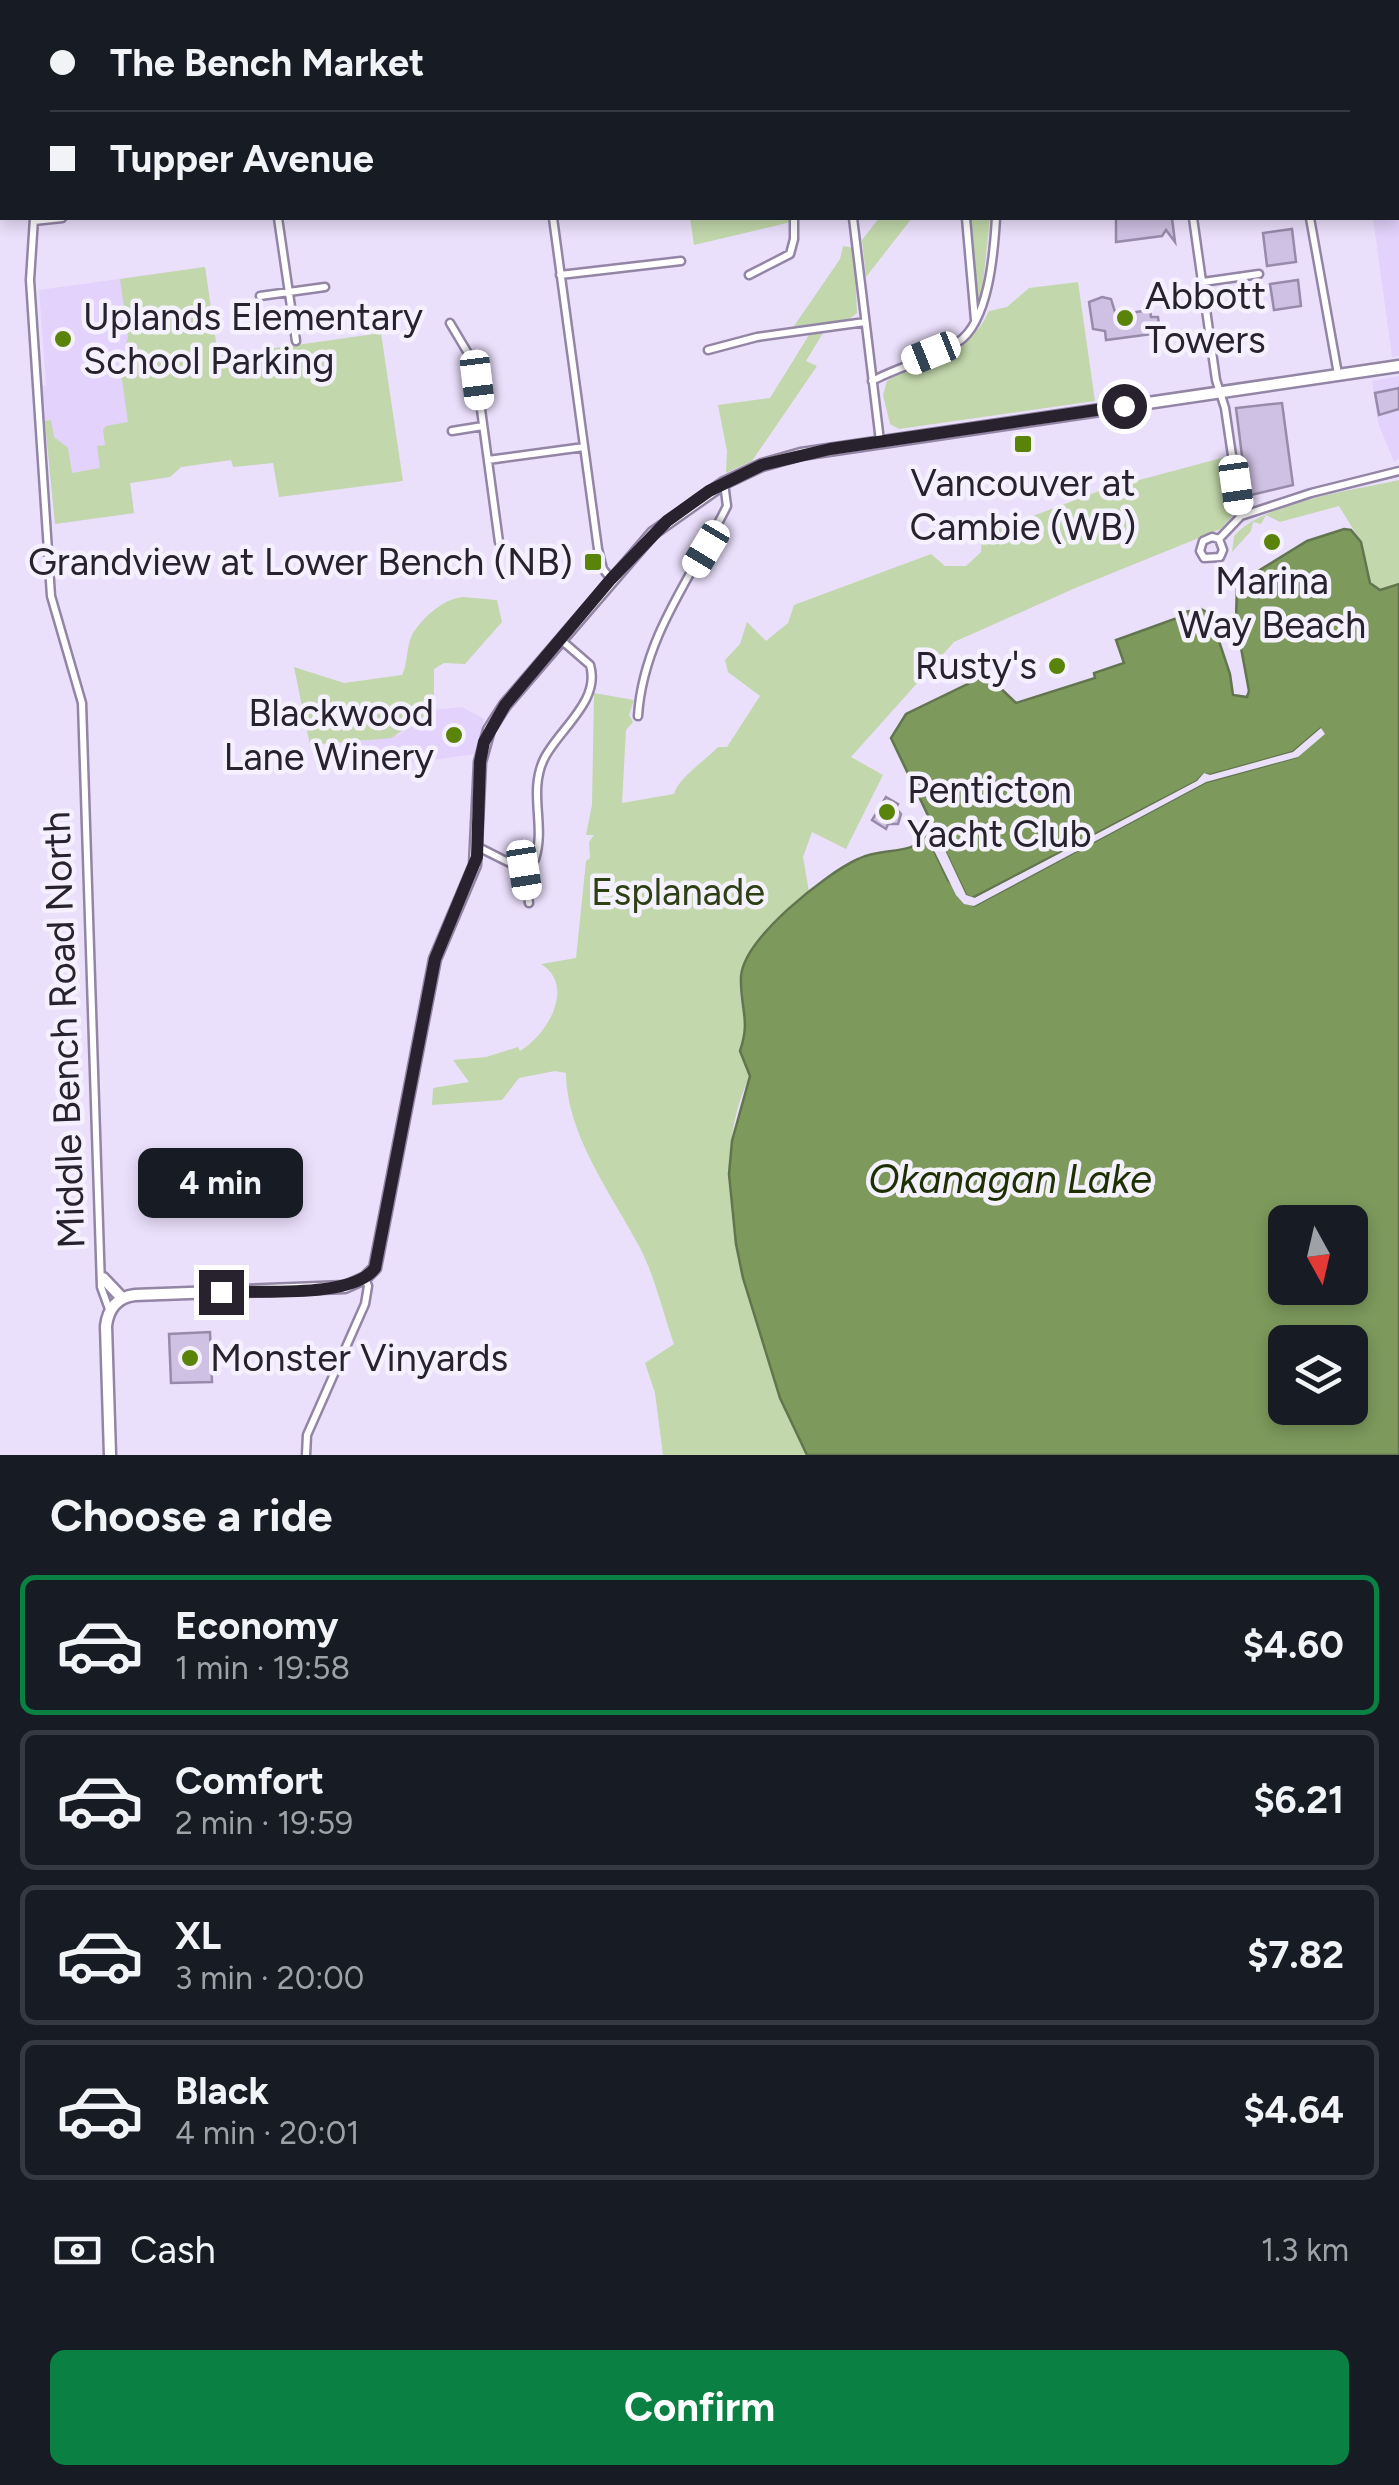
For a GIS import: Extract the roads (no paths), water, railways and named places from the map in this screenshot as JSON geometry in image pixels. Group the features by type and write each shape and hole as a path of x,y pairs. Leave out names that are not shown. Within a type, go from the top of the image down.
{"street":[{"name":"Middle Bench Road North","path":"34,220 30,295 53,606 82,702 101,1287 110,1310 106,1334 110,1455"},
{"path":"278,220 296,340"},
{"path":"553,220 598,549 603,570 611,579"},
{"path":"749,275 790,254 794,220"},
{"path":"853,220 880,441"},
{"path":"966,220 974,273 975,326"},
{"path":"872,381 958,342 975,326 982,309 996,220"},
{"path":"1193,220 1241,516"},
{"path":"1310,220 1338,376"},
{"path":"560,274 681,261"},
{"path":"1203,282 1259,274"},
{"path":"260,296 324,287"},
{"path":"450,322 475,370 500,542"},
{"path":"708,350 757,337 865,322"},
{"path":"110,1310 122,1298 337,1288 365,1278 375,1268 435,959 473,872 478,848 484,742 505,705 611,579 667,521 724,483 773,462 880,441 1399,366"},
{"path":"452,430 484,426"},
{"path":"488,460 584,447"},
{"path":"1219,539 1241,516 1311,493 1399,472"},
{"path":"638,716 648,663 659,632 727,506 724,483"},
{"path":"529,902 524,870 538,852 535,796 541,766 583,704 592,681 586,660 560,639"},
{"path":"478,848 524,870"},
{"path":"103,1278 122,1298"},
{"path":"306,1455 307,1435 368,1295 365,1278"}],"water":[{"name":"Okanagan Lake","path":"1344,529 1351,530 1361,542 1370,583 1380,590 1399,584 1399,1455 807,1455 780,1398 736,1244 729,1174 732,1141 750,1076 740,1051 745,1031 741,977 745,962 788,909 826,878 867,855 904,849 927,836 948,880 974,906 1206,782 1297,757 1321,728 1293,752 1204,774 972,898 966,895 891,738 906,714 978,679 993,681 1016,703 1095,678 1094,673 1124,663 1116,640 1180,617 1179,613 1201,609 1210,614 1233,695 1247,697 1236,621 1237,584 1307,541"}],"place":[{"name":"Abbott Towers","path":"1125,318"},
{"name":"Uplands Elementary School Parking","path":"63,339"},
{"name":"Vancouver at Cambie (WB)","path":"1023,444"},
{"name":"Marina Way Beach","path":"1272,542"},
{"name":"Grandview at Lower Bench (NB)","path":"593,562"},
{"name":"Rusty's","path":"1057,666"},
{"name":"Blackwood Lane Winery","path":"454,735"},
{"name":"Penticton Yacht Club","path":"887,812"},
{"name":"Monster Vinyards","path":"190,1358"}],"park label":[{"name":"Esplanade","path":"678,892"}]}
